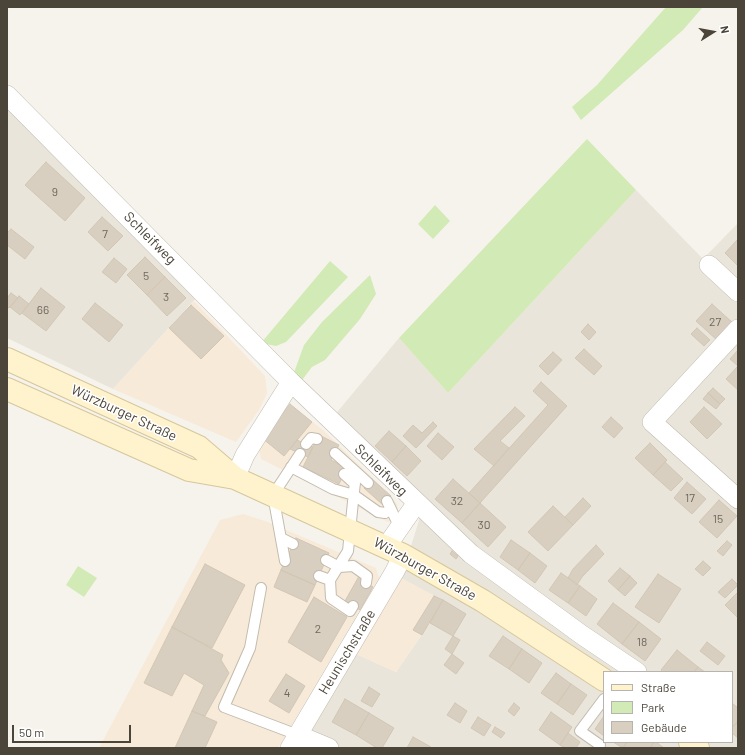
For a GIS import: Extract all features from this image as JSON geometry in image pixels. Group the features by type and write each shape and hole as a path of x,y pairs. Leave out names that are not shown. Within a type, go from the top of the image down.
{"main road":[{"name":"Würzburger Straße","path":"7,359 199,447 235,478"},
{"name":"Würzburger Straße","path":"7,389 190,470 235,478 394,551 483,602 603,679"}],"street":[{"name":"Schleifweg","path":"7,96 291,382 416,504 399,526 394,551"},
{"path":"709,266 738,292"},
{"path":"738,329 652,422 738,498"},
{"path":"235,478 245,455 291,382"},
{"path":"416,504 488,568 636,671"},
{"name":"Heunischstraße","path":"294,742 396,571 394,551"},
{"path":"294,742 329,748"}],"lane":[{"path":"306,444 311,438 317,439"},
{"path":"334,453 368,483"},
{"path":"285,561 273,495 300,454"},
{"path":"291,467 333,489 354,495 378,512 385,513 389,505 399,526"},
{"path":"353,606 350,611 331,598 330,580 348,551 356,472"},
{"path":"344,474 355,484"},
{"path":"281,538 293,544"},
{"path":"326,560 339,567 353,566 367,576 366,583"},
{"path":"319,576 330,580"},
{"path":"261,588 250,648 224,707 294,742"},
{"path":"600,745 580,731 603,700"}],"shaded area":[{"path":"7,103 198,296 113,389 7,338"},
{"path":"636,190 703,259 738,223 738,748 296,748 356,654 396,672 430,623 442,601 401,578 426,498 333,417 399,338 448,393"},
{"path":"194,301 265,376 267,393 259,410 236,442 113,389"},
{"path":"290,404 324,431 391,496 397,504 398,513 388,522 261,459 258,442"},
{"path":"243,514 265,521 376,568 379,578 278,748 99,748 220,520"},
{"path":"401,578 443,600 430,623 396,672 356,654"}],"green space":[{"path":"666,7 703,7 683,30 581,120 572,107 597,85"},
{"path":"587,139 636,190 448,393 399,338"},
{"path":"435,205 450,221 433,239 418,224"},
{"path":"330,261 348,277 286,342 276,346 261,343"},
{"path":"370,275 376,294 360,319 325,360 312,367 299,384 292,378 304,345 322,322"},
{"path":"78,566 97,578 84,597 66,585"}],"building":[{"path":"46,162 85,198 65,221 25,185"},
{"path":"102,217 123,236 108,251 88,232"},
{"path":"11,229 34,247 25,259 7,245 7,233"},
{"path":"738,239 738,266 725,253"},
{"path":"145,257 165,277 147,295 127,275"},
{"path":"114,258 127,269 116,283 102,272"},
{"path":"165,277 186,298 167,316 147,295"},
{"path":"41,288 65,307 46,331 22,313"},
{"path":"11,293 18,298 9,308 7,307 7,298"},
{"path":"19,296 29,304 20,315 10,307"},
{"path":"95,303 123,325 109,342 82,319"},
{"path":"712,304 734,324 718,341 696,321"},
{"path":"191,305 224,336 201,359 169,328"},
{"path":"588,324 596,332 589,340 581,332"},
{"path":"697,328 710,340 704,346 691,334"},
{"path":"584,349 602,366 594,375 575,358"},
{"path":"738,350 738,366 730,359"},
{"path":"553,352 562,360 548,375 539,366"},
{"path":"738,366 738,390 726,379"},
{"path":"541,382 567,406 480,503 469,493 548,405 533,391"},
{"path":"713,388 725,399 720,404 708,393"},
{"path":"708,393 720,404 716,409 703,399"},
{"path":"290,404 312,422 284,456 262,438"},
{"path":"515,407 525,416 500,441 509,448 494,466 474,449"},
{"path":"704,407 722,424 707,439 690,422"},
{"path":"611,417 623,428 614,438 602,427"},
{"path":"433,422 437,426 416,448 403,436 413,425 422,433"},
{"path":"389,431 406,446 392,462 375,446"},
{"path":"438,433 454,447 442,460 427,446"},
{"path":"319,435 339,445 331,460 347,468 339,484 303,467"},
{"path":"297,440 313,447 308,457 290,449"},
{"path":"650,443 667,460 653,475 635,458"},
{"path":"406,446 421,461 407,476 392,462"},
{"path":"665,462 683,479 671,491 653,475"},
{"path":"372,479 391,496 383,505 364,488"},
{"path":"453,479 480,503 462,523 435,499"},
{"path":"687,482 706,499 692,514 674,498"},
{"path":"583,498 591,506 573,525 565,517"},
{"path":"719,500 737,516 717,538 699,522"},
{"path":"480,503 506,527 488,547 462,523"},
{"path":"553,506 573,525 548,551 528,532"},
{"path":"296,538 329,553 315,585 281,570"},
{"path":"511,540 530,553 518,570 500,557"},
{"path":"727,541 732,545 723,556 717,551"},
{"path":"596,545 604,554 582,577 577,585 568,578 573,569"},
{"path":"452,551 458,556 456,559 450,554"},
{"path":"530,553 547,566 535,583 518,570"},
{"path":"703,561 711,568 703,576 695,569"},
{"path":"205,564 245,585 212,648 172,627"},
{"path":"620,568 630,576 618,590 608,581"},
{"path":"281,570 315,585 307,602 274,587"},
{"path":"561,573 580,586 568,603 549,590"},
{"path":"658,574 681,589 659,623 635,607"},
{"path":"630,576 637,583 625,596 618,590"},
{"path":"358,578 373,587 360,610 345,601"},
{"path":"732,579 738,585 725,598 718,592"},
{"path":"580,586 597,599 586,616 568,603"},
{"path":"738,592 738,618 725,605"},
{"path":"434,596 443,600 422,635 413,630"},
{"path":"314,597 347,617 321,662 288,642"},
{"path":"443,600 466,614 453,636 430,623"},
{"path":"613,603 639,622 622,644 597,624"},
{"path":"639,622 661,639 645,661 622,644"},
{"path":"172,627 223,655 221,660 229,673 205,716 192,711 204,685 184,673 172,696 144,683"},
{"path":"453,636 460,640 452,654 445,649"},
{"path":"503,636 522,649 509,669 489,656"},
{"path":"707,642 725,656 718,665 700,651"},
{"path":"522,649 542,663 529,683 509,669"},
{"path":"677,650 698,667 695,671 661,670"},
{"path":"452,654 464,663 456,674 444,665"},
{"path":"698,667 704,671 695,671"},
{"path":"556,673 571,684 557,704 541,693"},
{"path":"286,674 305,686 289,713 269,701"},
{"path":"571,684 587,695 573,715 557,704"},
{"path":"369,687 380,694 372,707 361,701"},
{"path":"345,699 369,713 356,735 332,722"},
{"path":"455,703 467,711 460,723 447,715"},
{"path":"514,703 520,708 514,716 508,711"},
{"path":"733,704 738,708 738,721 733,727"},
{"path":"192,711 217,722 205,748 175,748"},
{"path":"551,712 572,727 560,745 539,730"},
{"path":"369,713 394,728 382,748 377,748 356,735"},
{"path":"478,717 491,725 484,736 471,728"},
{"path":"603,717 603,735 595,729"},
{"path":"738,721 738,738 733,734 733,727"},
{"path":"495,727 505,733 501,738 492,732"},
{"path":"568,733 580,742 576,748 565,748 560,745"},
{"path":"413,737 431,747 407,748"},
{"path":"615,743 626,743 623,748"},
{"path":"626,743 653,743 650,748 623,748"},
{"path":"653,743 657,743 664,748 650,748"}]}
